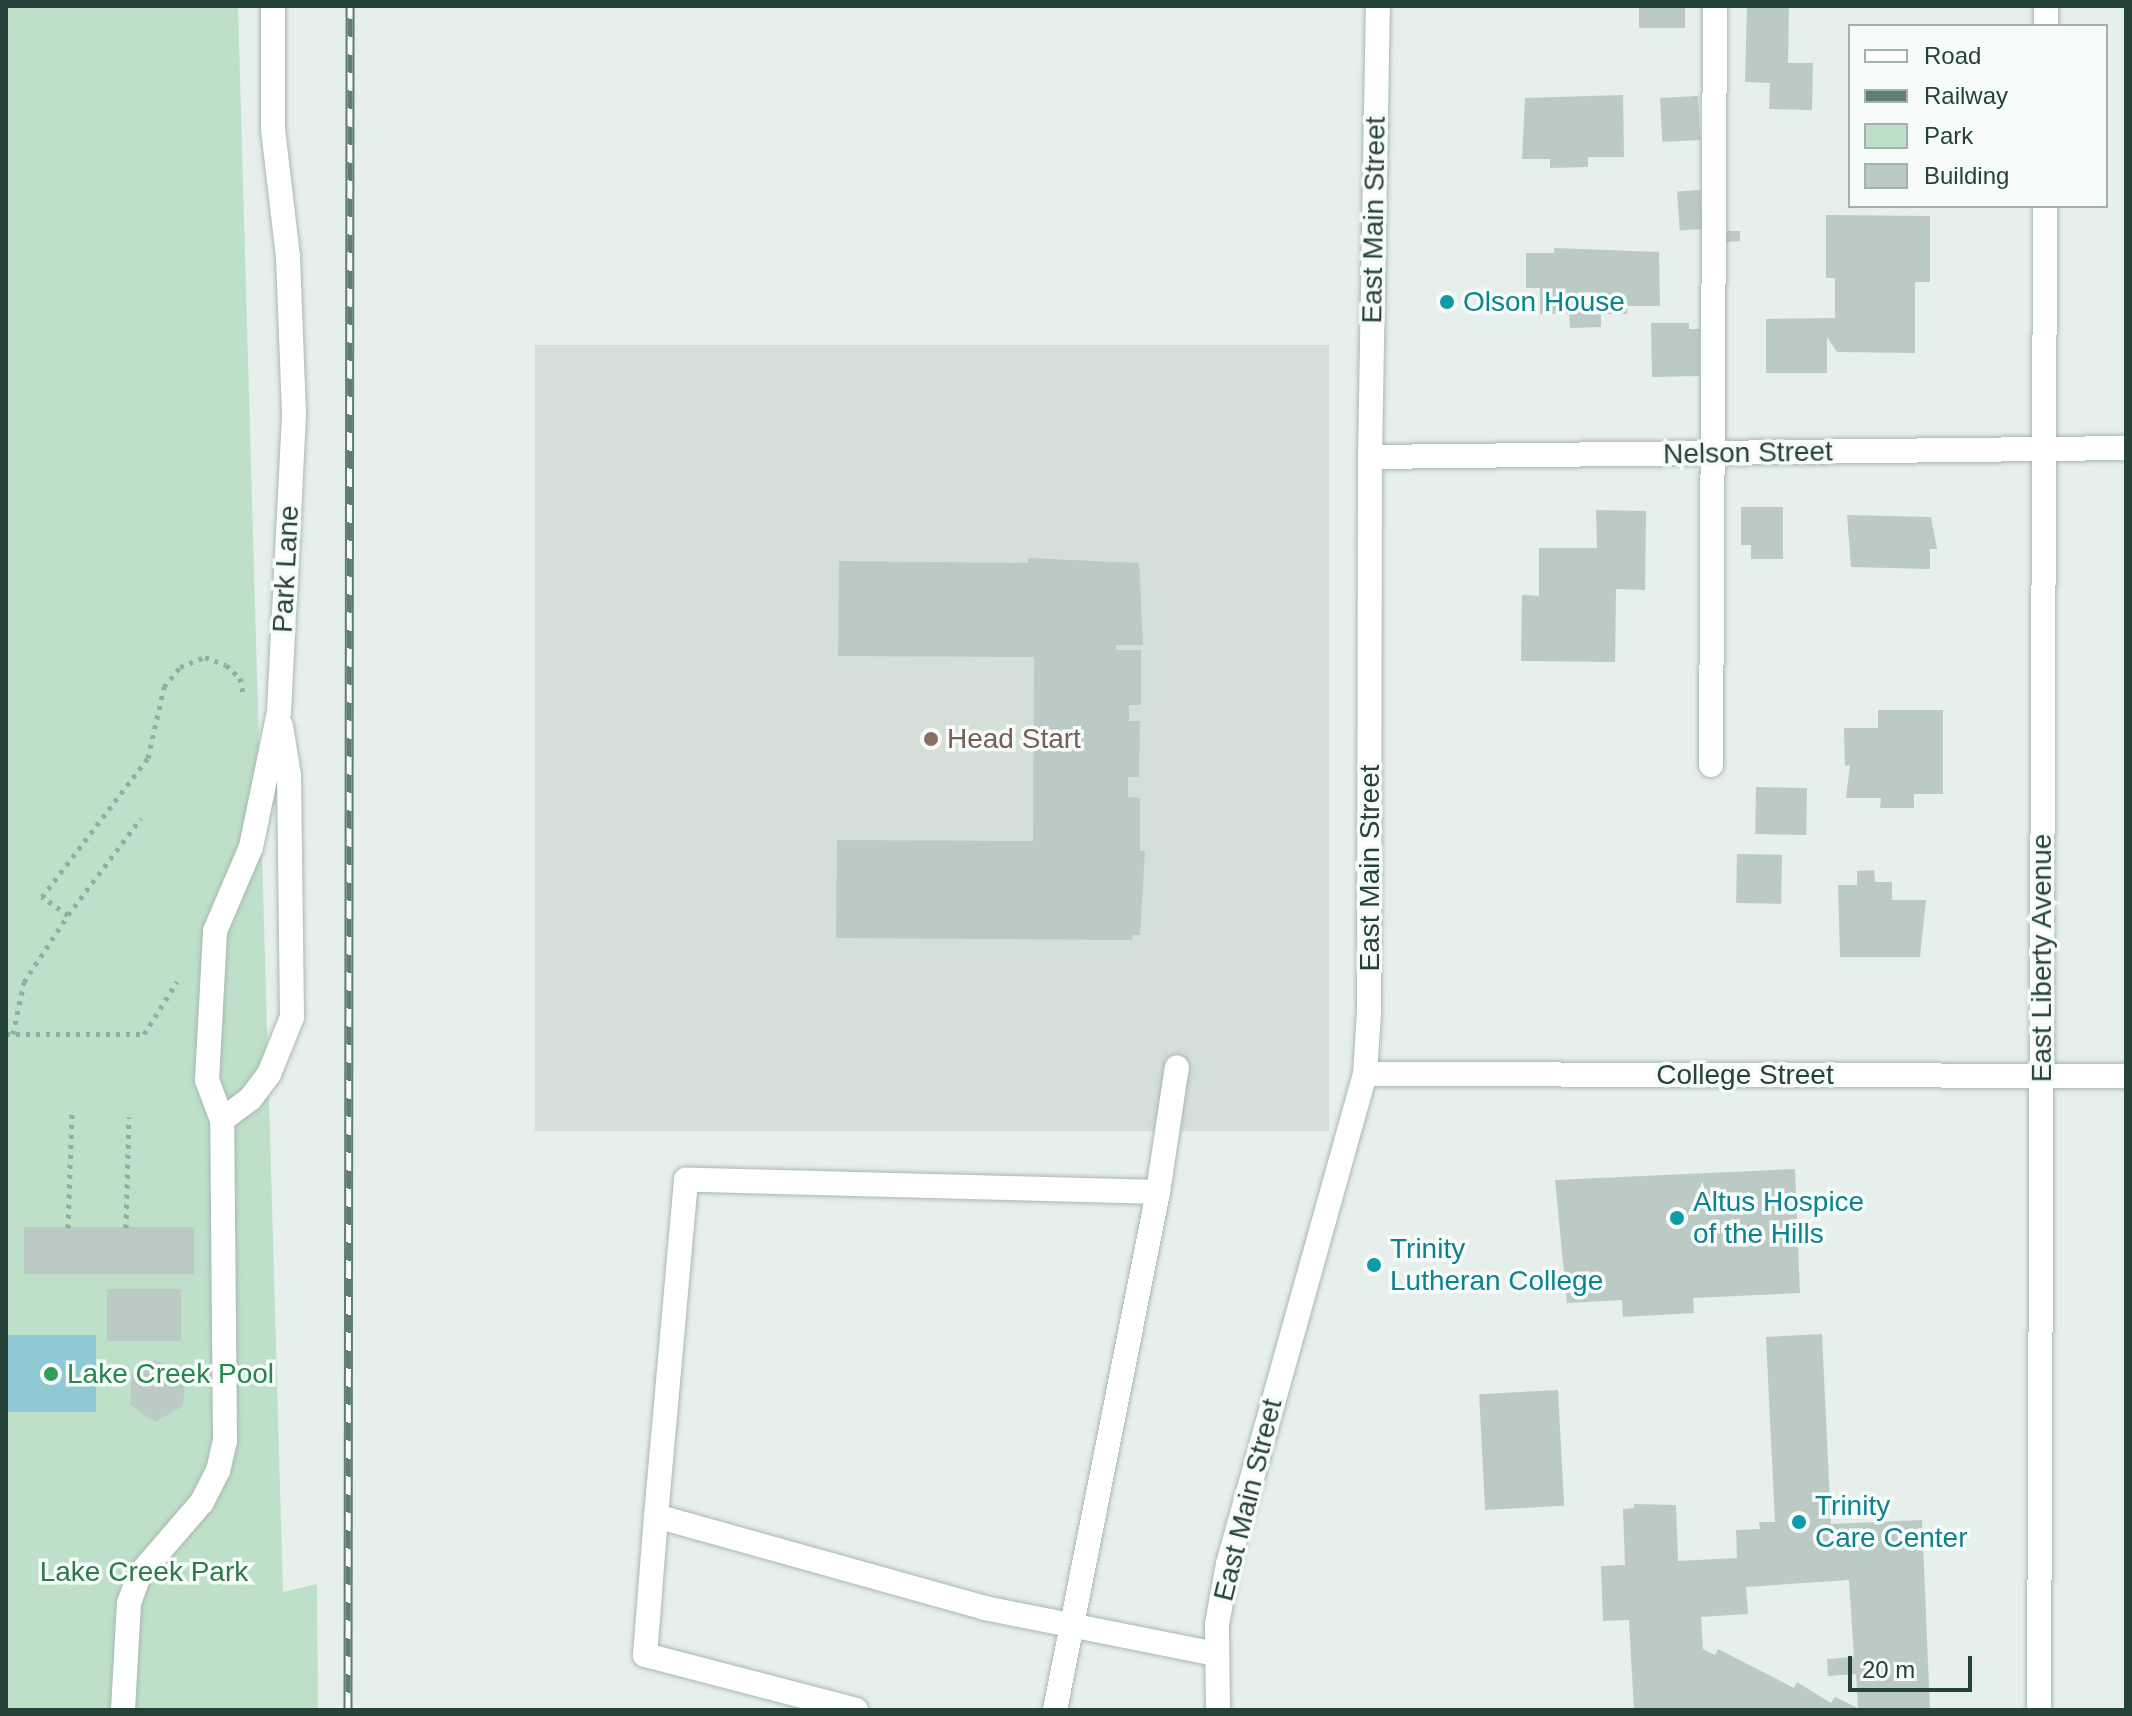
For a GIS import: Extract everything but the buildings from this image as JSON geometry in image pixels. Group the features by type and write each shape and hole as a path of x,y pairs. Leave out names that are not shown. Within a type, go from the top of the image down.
{"street":[{"name":"Park Lane","path":"222,1120 207,1080 215,931 251,847 279,712 294,413 288,257 273,129 273,6"},
{"name":"East Main Street","path":"1218,1710 1216,1654 1228,1564 1365,1074 1370,997 1370,457 1378,6"},
{"path":"1711,765 1715,6"},
{"name":"East Liberty Avenue","path":"2039,1710 2045,208"},
{"name":"Nelson Street","path":"1370,457 2126,448"},
{"path":"123,1710 129,1603 139,1575 202,1502 218,1471 225,1441 222,1120 251,1098 269,1074 292,1017 289,776 279,712"},
{"path":"1055,1710 1069,1625 1158,1192 1177,1067"},
{"name":"College Street","path":"1365,1074 2126,1076"},
{"path":"856,1710 645,1655 686,1180 1158,1192"},
{"path":"656,1516 985,1608 1216,1654"}],"path":[{"path":"68,915 42,897 148,758 164,687 180,667 205,657 226,665 240,678 244,701"},
{"path":"141,818 68,915 24,982 10,1034 144,1034 183,973"},
{"path":"68,1228 72,1112"},
{"path":"126,1228 129,1117"}],"shaded area":[{"name":"Head Start","path":"535,345 1329,345 1329,1131 535,1131"}],"green space":[{"name":"Lake Creek Park","path":"6,6 238,6 283,1592 317,1584 318,1710 6,1710"}],"water":[{"name":"Lake Creek Pool","path":"6,1335 96,1335 96,1412 6,1412"}],"railway":[{"path":"348,1710 350,6"}],"place":[{"name":"Olson House","path":"1447,302"},
{"name":"Head Start","path":"931,739"},
{"name":"Altus Hospice of the Hills","path":"1677,1218"},
{"name":"Trinity Lutheran College","path":"1374,1265"},
{"name":"Lake Creek Pool","path":"51,1374"},
{"name":"Trinity Care Center","path":"1799,1522"}]}
